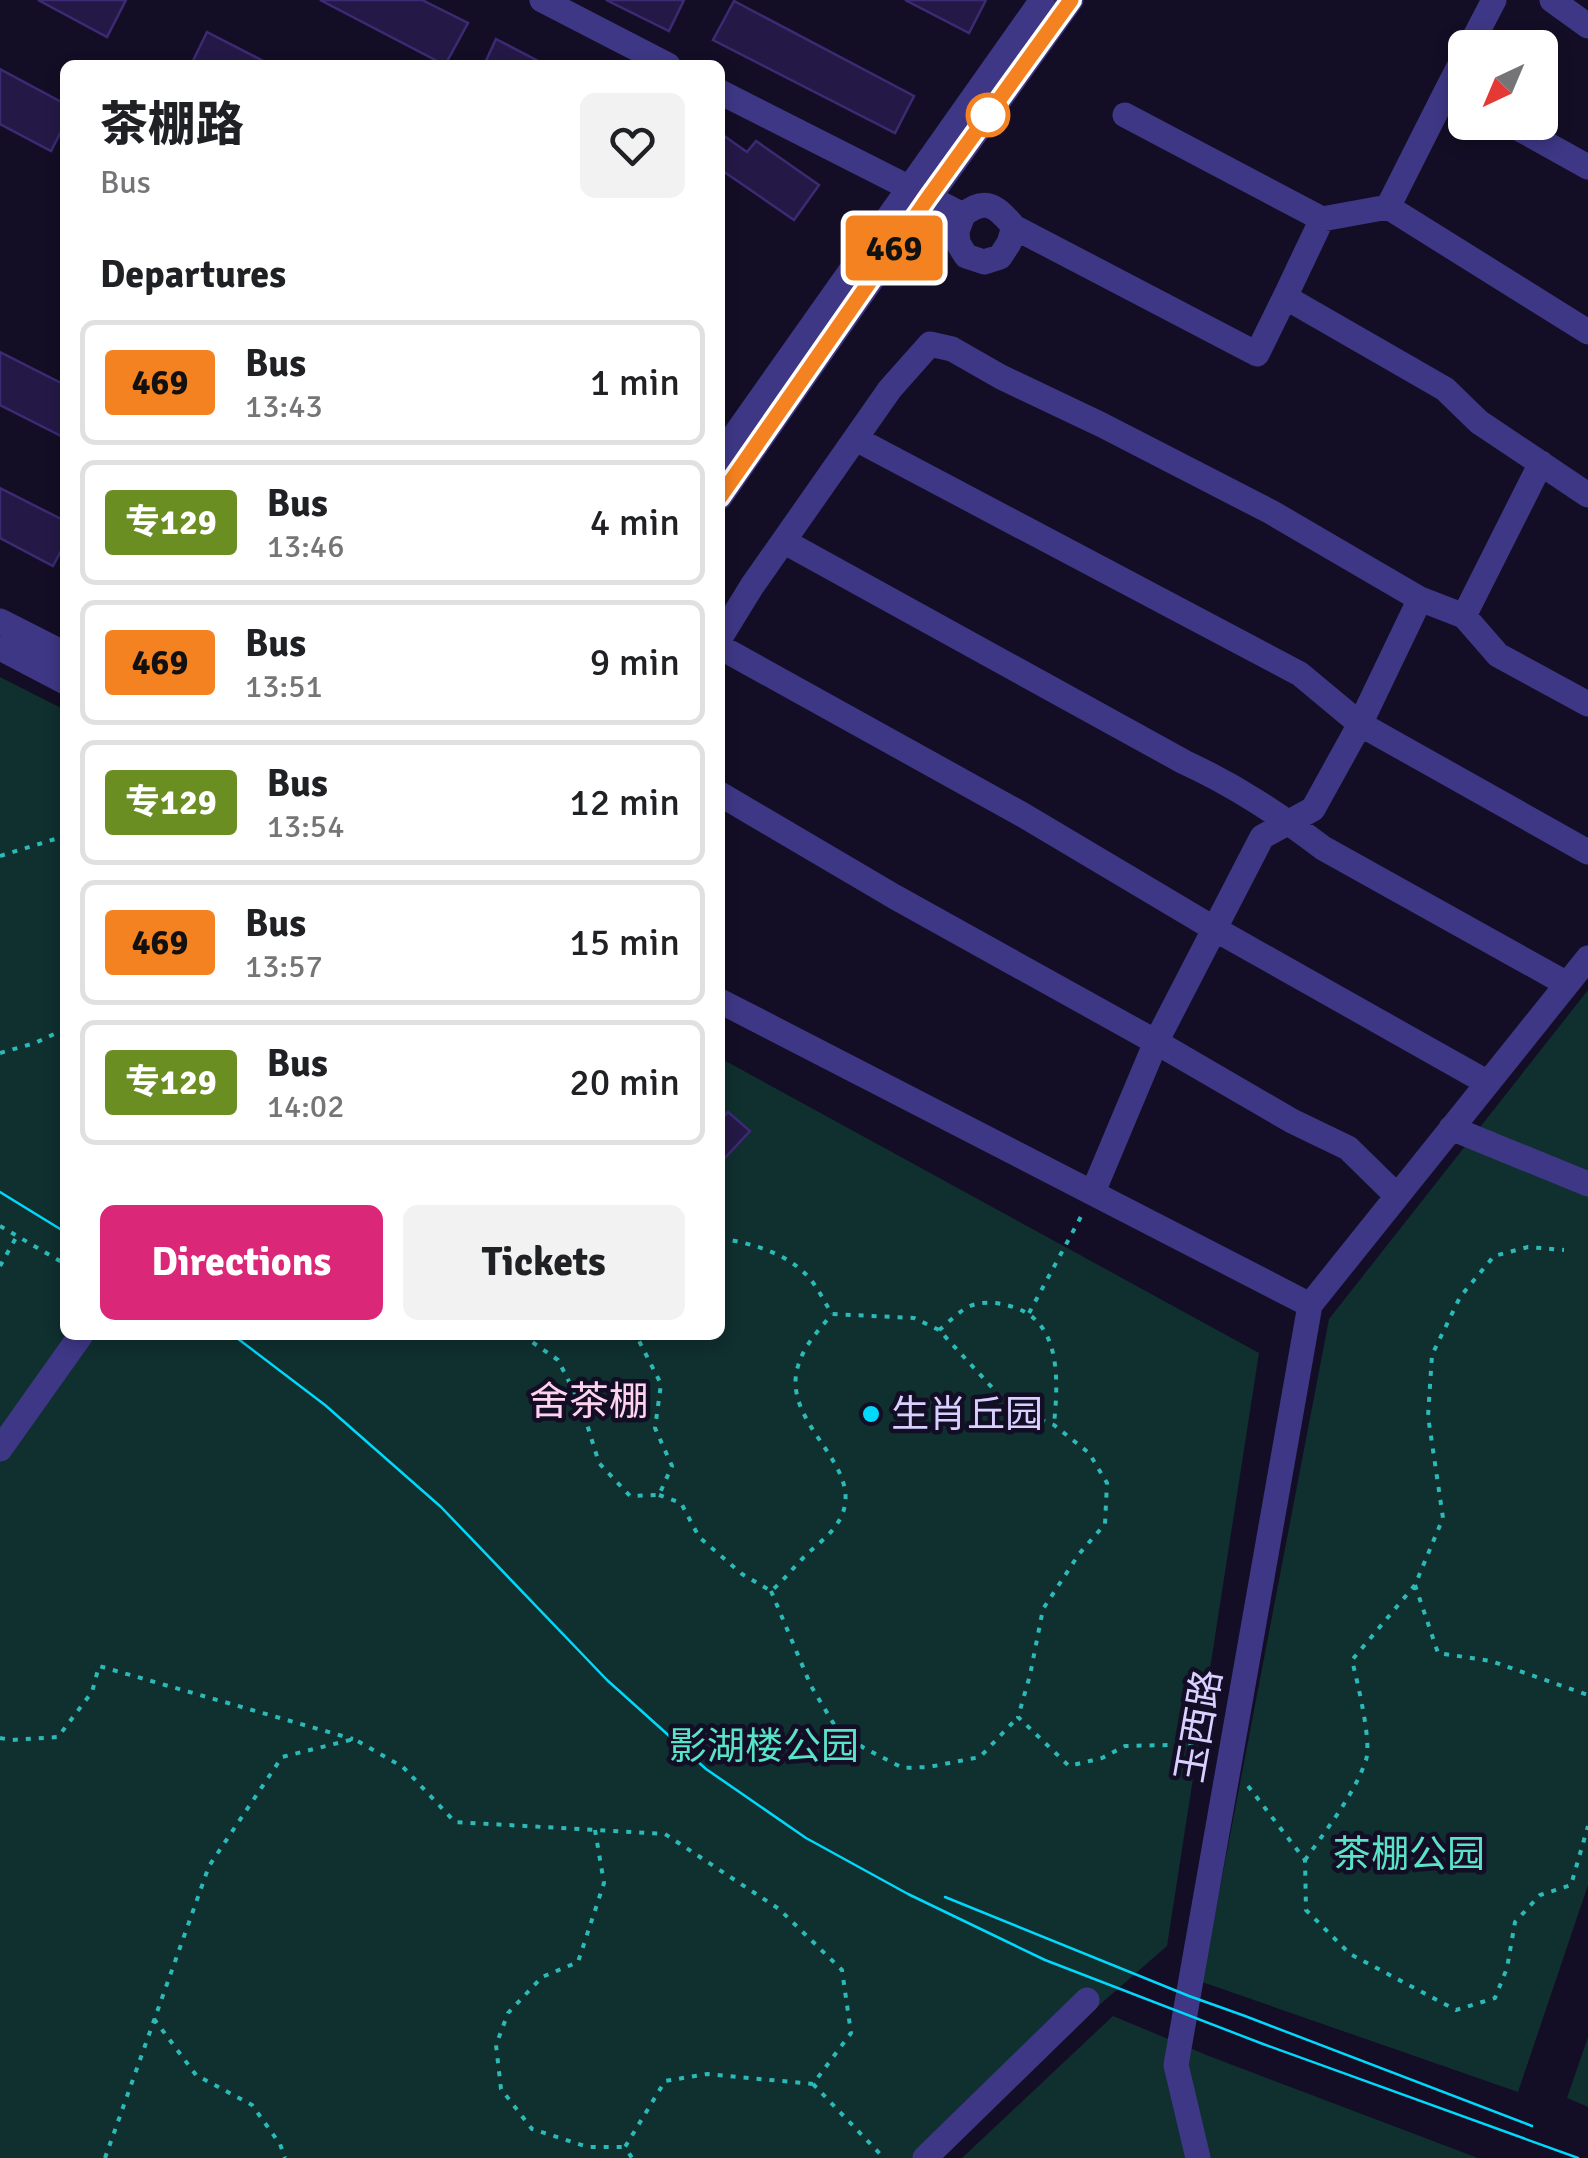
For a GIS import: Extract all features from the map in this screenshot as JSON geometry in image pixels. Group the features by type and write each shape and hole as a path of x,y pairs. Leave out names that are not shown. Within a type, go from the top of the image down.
{"street":[{"path":"542,0 658,60"},
{"path":"725,490 1042,0"},
{"path":"725,449 1071,0"},
{"path":"1478,30 1494,0"},
{"path":"1552,0 1588,26"},
{"path":"725,95 964,215"},
{"path":"1388,206 1448,107"},
{"path":"1125,116 1322,219 1388,206 1588,332"},
{"path":"1539,140 1588,168"},
{"path":"1014,227 1010,243 1000,257 984,262 966,256 958,243 957,231 964,215 974,206 988,205 1000,210 1014,227 1257,354 1322,219"},
{"path":"1286,297 1445,389 1479,422 1588,495"},
{"path":"725,630 890,389 930,344 952,350 1102,425 1270,512 1420,599 1464,616 1498,655 1588,704"},
{"path":"856,439 1300,674 1360,724 1588,852"},
{"path":"1464,616 1541,463"},
{"path":"785,542 1184,762 1226,781 1324,848 1567,984"},
{"path":"1093,1192 1156,1042 1262,837 1313,809 1360,724 1420,599"},
{"path":"0,621 60,651"},
{"path":"0,648 60,679"},
{"path":"725,650 1024,815 1213,928 1488,1083"},
{"path":"725,797 1292,1121 1348,1148 1398,1196"},
{"path":"725,1005 1310,1305 1588,958"},
{"path":"1452,1128 1588,1184"},
{"name":"玉西路","path":"1198,2158 1176,2065 1310,1305"},
{"path":"0,1449 77,1340"},
{"path":"925,2158 1087,2000"}],"path":[{"path":"0,856 60,838"},
{"path":"0,1053 60,1031"},
{"path":"1030,1312 1093,1192"},
{"path":"0,1226 60,1261"},
{"path":"0,1266 17,1236"},
{"path":"725,1239 753,1244 784,1258 810,1279 832,1314"},
{"path":"1564,1250 1528,1247 1494,1256 1460,1298 1432,1355 1428,1416 1443,1518 1414,1585 1352,1660 1362,1697 1368,1757 1344,1804 1305,1860 1306,1910 1350,1954 1456,2010 1495,1998 1507,1968 1515,1922 1540,1895 1571,1884 1588,1826"},
{"path":"938,1330 970,1306 1000,1302 1030,1312 1046,1331 1054,1359 1058,1391 1054,1425"},
{"path":"529,1340 558,1360 581,1404 599,1463 630,1496 659,1494 681,1503 699,1537 742,1574 771,1591 811,1686 838,1731 903,1768 980,1757 1018,1716 1043,1609 1079,1554 1106,1524 1107,1483 1088,1453 1054,1425 1011,1408 938,1330 914,1318 832,1314"},
{"path":"771,1591 824,1539 841,1517 846,1497 840,1473 810,1426 797,1396 796,1368 808,1343 832,1314"},
{"path":"639,1340 661,1384 655,1428 672,1466 659,1494"},
{"path":"1414,1585 1438,1653 1491,1661 1588,1694"},
{"path":"0,1738 58,1737 92,1692 99,1666 354,1739 403,1767 455,1822 665,1834 779,1909 842,1970 851,2034 814,2084"},
{"path":"1018,1716 1070,1766 1102,1758 1125,1746 1234,1744"},
{"path":"105,2158 208,1866 282,1757 354,1739"},
{"path":"1247,1785 1305,1860"},
{"path":"595,1830 604,1884 578,1962 542,1978 508,2014 496,2045 500,2089 532,2129 588,2147 625,2147"},
{"path":"154,2020 196,2075 252,2105 280,2144 285,2158"},
{"path":"625,2147 665,2081 706,2074 814,2084 884,2158"},
{"path":"625,2147 632,2158"}],"green space":[{"name":"影湖楼公园","path":"0,677 60,707 60,1340 725,1340 725,1061 1259,1353 1167,1946 924,2158 0,2158"},
{"name":"茶棚公园","path":"1588,990 1588,1885 1518,2092 1202,1982 1329,1319"},
{"path":"1113,2016 1209,2056 1478,2158 962,2158"},
{"path":"1588,2037 1588,2107 1567,2098"}],"building":[{"path":"38,0 126,0 107,37"},
{"path":"320,0 422,0 468,23 448,60 435,60"},
{"path":"606,0 684,0 669,31"},
{"path":"905,0 986,0 969,33"},
{"path":"734,1 914,96 895,133 713,40"},
{"path":"207,32 261,60 193,60"},
{"path":"496,39 536,60 486,60"},
{"path":"0,69 60,101 60,134 51,151 0,124"},
{"path":"725,137 747,152 756,141 819,185 794,220 725,172"},
{"path":"0,352 60,382 60,435 0,405"},
{"path":"0,488 60,518 60,553 53,566 0,538"},
{"path":"728,1112 750,1131 725,1158"}],"tram line":[{"path":"0,1192 60,1229"},
{"path":"240,1340 325,1405 441,1507 607,1680 706,1769 806,1838 908,1894 1045,1960 1578,2158"},
{"path":"945,1897 1189,1996 1532,2126"}],"bus line":[{"name":"469","path":"725,490 1071,0"}],"place":[{"name":"生肖丘园","path":"871,1414"}],"district":[{"name":"舍茶棚","path":"589,1402"}]}
